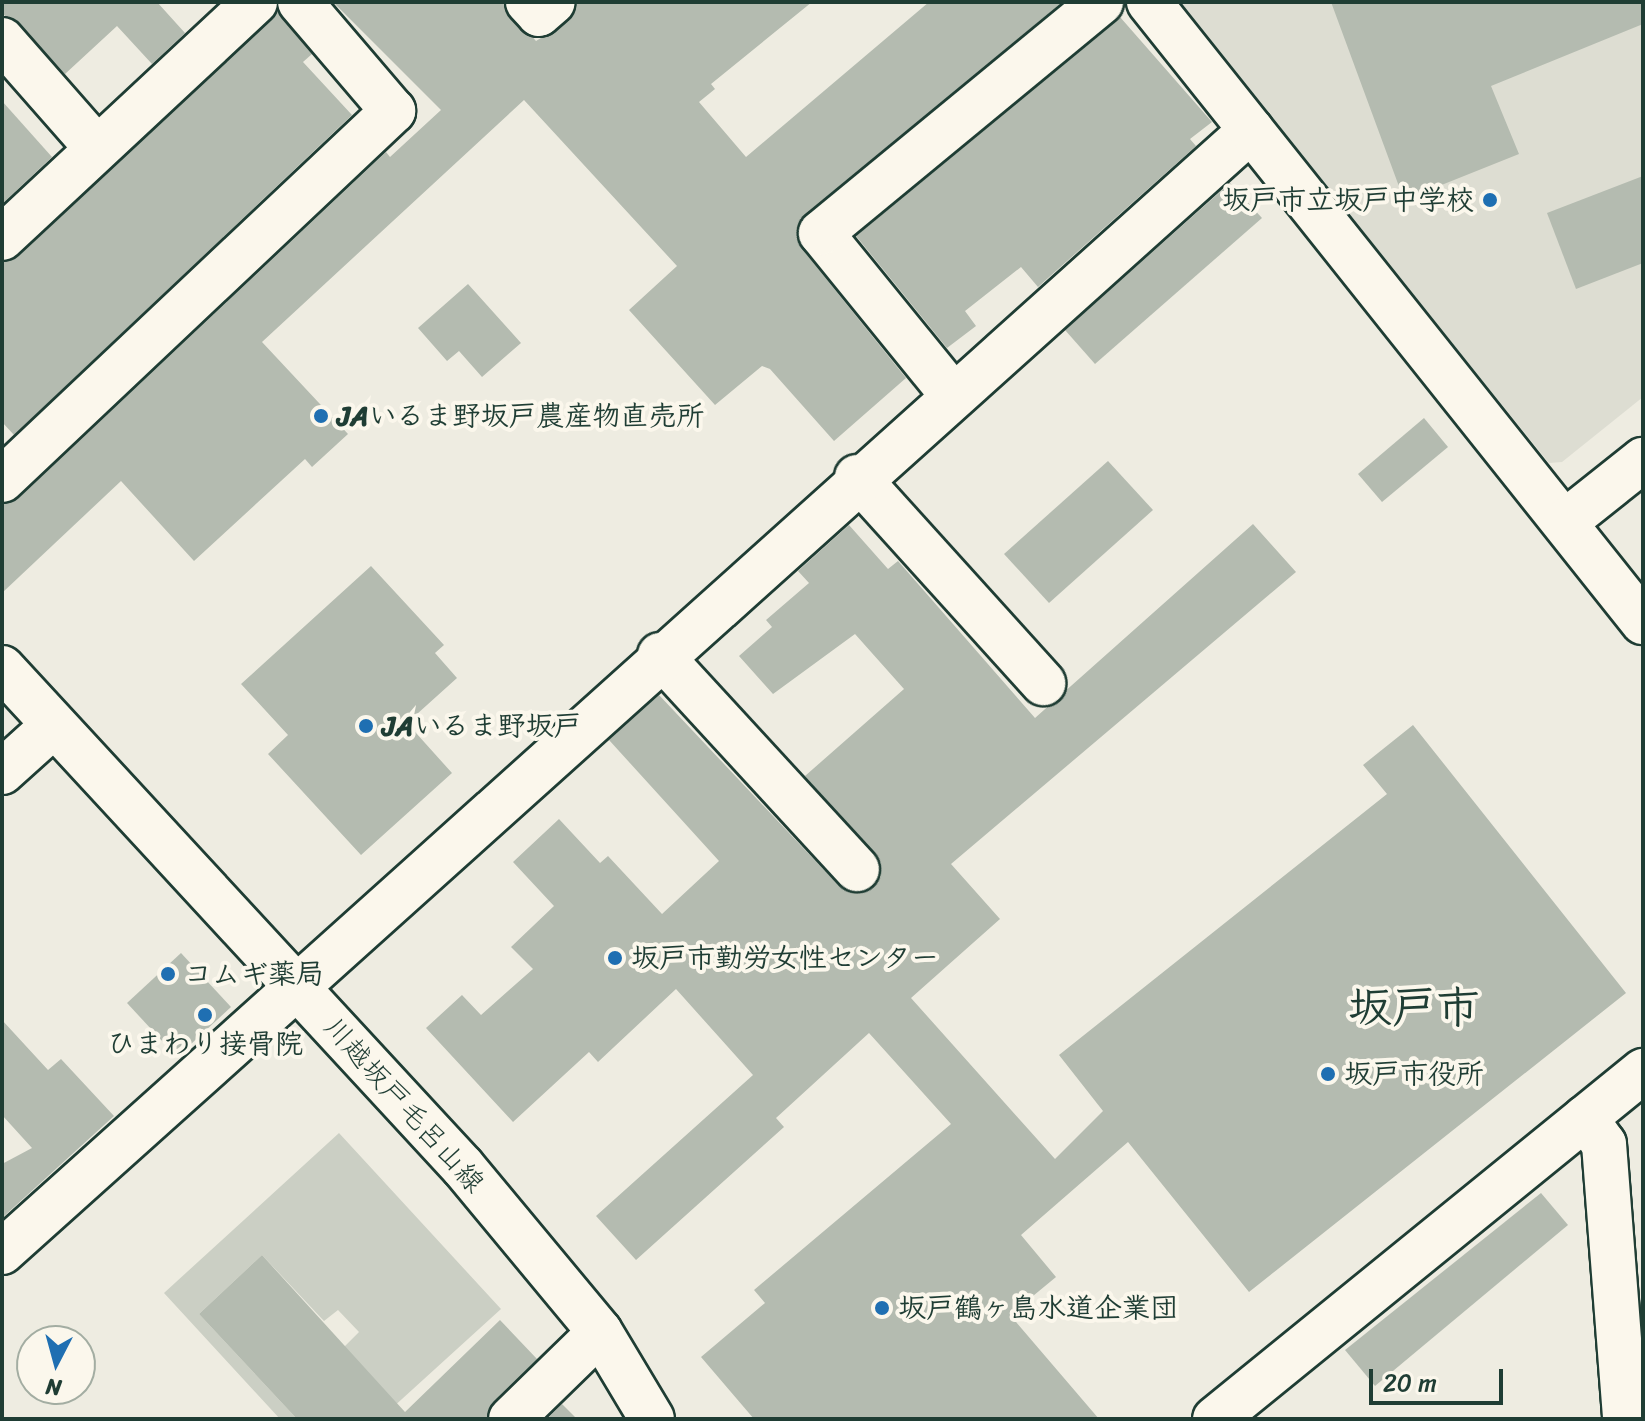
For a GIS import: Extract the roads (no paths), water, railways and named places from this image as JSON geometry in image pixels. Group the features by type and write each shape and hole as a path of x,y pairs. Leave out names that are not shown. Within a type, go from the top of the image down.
{"street":[{"path":"2,480 393,111 300,2"},
{"path":"528,2 539,14 553,2"},
{"path":"951,393 821,233 1101,2"},
{"path":"1149,2 1643,622"},
{"path":"2,238 97,148 233,9"},
{"path":"2,40 97,148"},
{"path":"2,1252 293,984 857,477 1251,130"},
{"path":"1565,522 1643,460"},
{"path":"857,477 1043,683"},
{"path":"660,655 857,869"},
{"name":"川越坂戸毛呂山線","path":"2,668 463,1167 600,1332 652,1419"},
{"path":"2,772 54,725"},
{"path":"1215,1419 1643,1071"},
{"path":"1585,1118 1604,1144 1625,1419"},
{"path":"511,1419 600,1332"}],"place":[{"name":"坂戸市立坂戸中学校","path":"1490,200"},
{"name":"JAいるま野坂戸農産物直売所","path":"321,416"},
{"name":"JAいるま野坂戸","path":"366,726"},
{"name":"坂戸市勤労女性センター","path":"615,958"},
{"name":"コムギ薬局","path":"168,974"},
{"name":"ひまわり接骨院","path":"205,1015"},
{"name":"坂戸市役所","path":"1328,1074"},
{"name":"坂戸鶴ヶ島水道企業団","path":"882,1308"}],"district":[{"name":"坂戸市","path":"1414,1007"}]}
